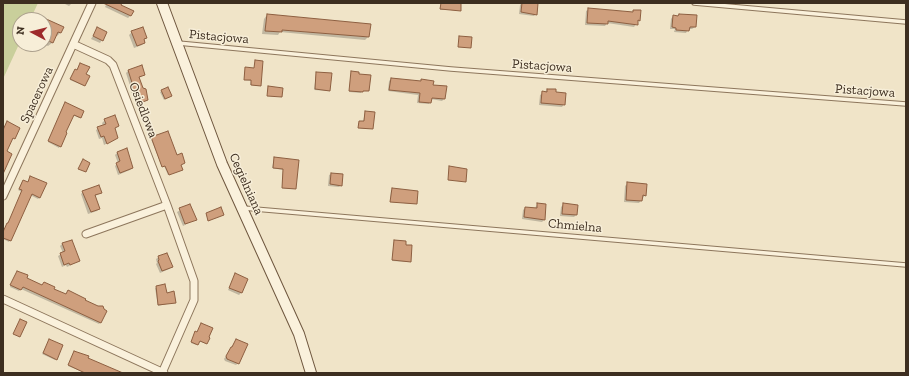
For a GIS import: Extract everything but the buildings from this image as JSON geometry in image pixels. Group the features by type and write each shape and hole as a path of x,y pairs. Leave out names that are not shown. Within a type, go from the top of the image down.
{"street":[{"name":"Spacerowa","path":"3,196 92,3"},
{"name":"Cegielniana","path":"162,3 222,164 294,320 310,373"},
{"name":"Osiedlowa","path":"73,44 108,60 113,65 167,205 194,281 194,300 163,373"},
{"path":"86,234 167,205"},
{"path":"3,299 163,373"}],"lane":[{"path":"694,3 906,22"},
{"name":"Pistacjowa","path":"176,43 451,69 906,104"},
{"name":"Chmielna","path":"242,207 906,265"}],"green space":[{"path":"3,3 38,3 34,12 12,12 12,52 15,52 3,79"}]}
